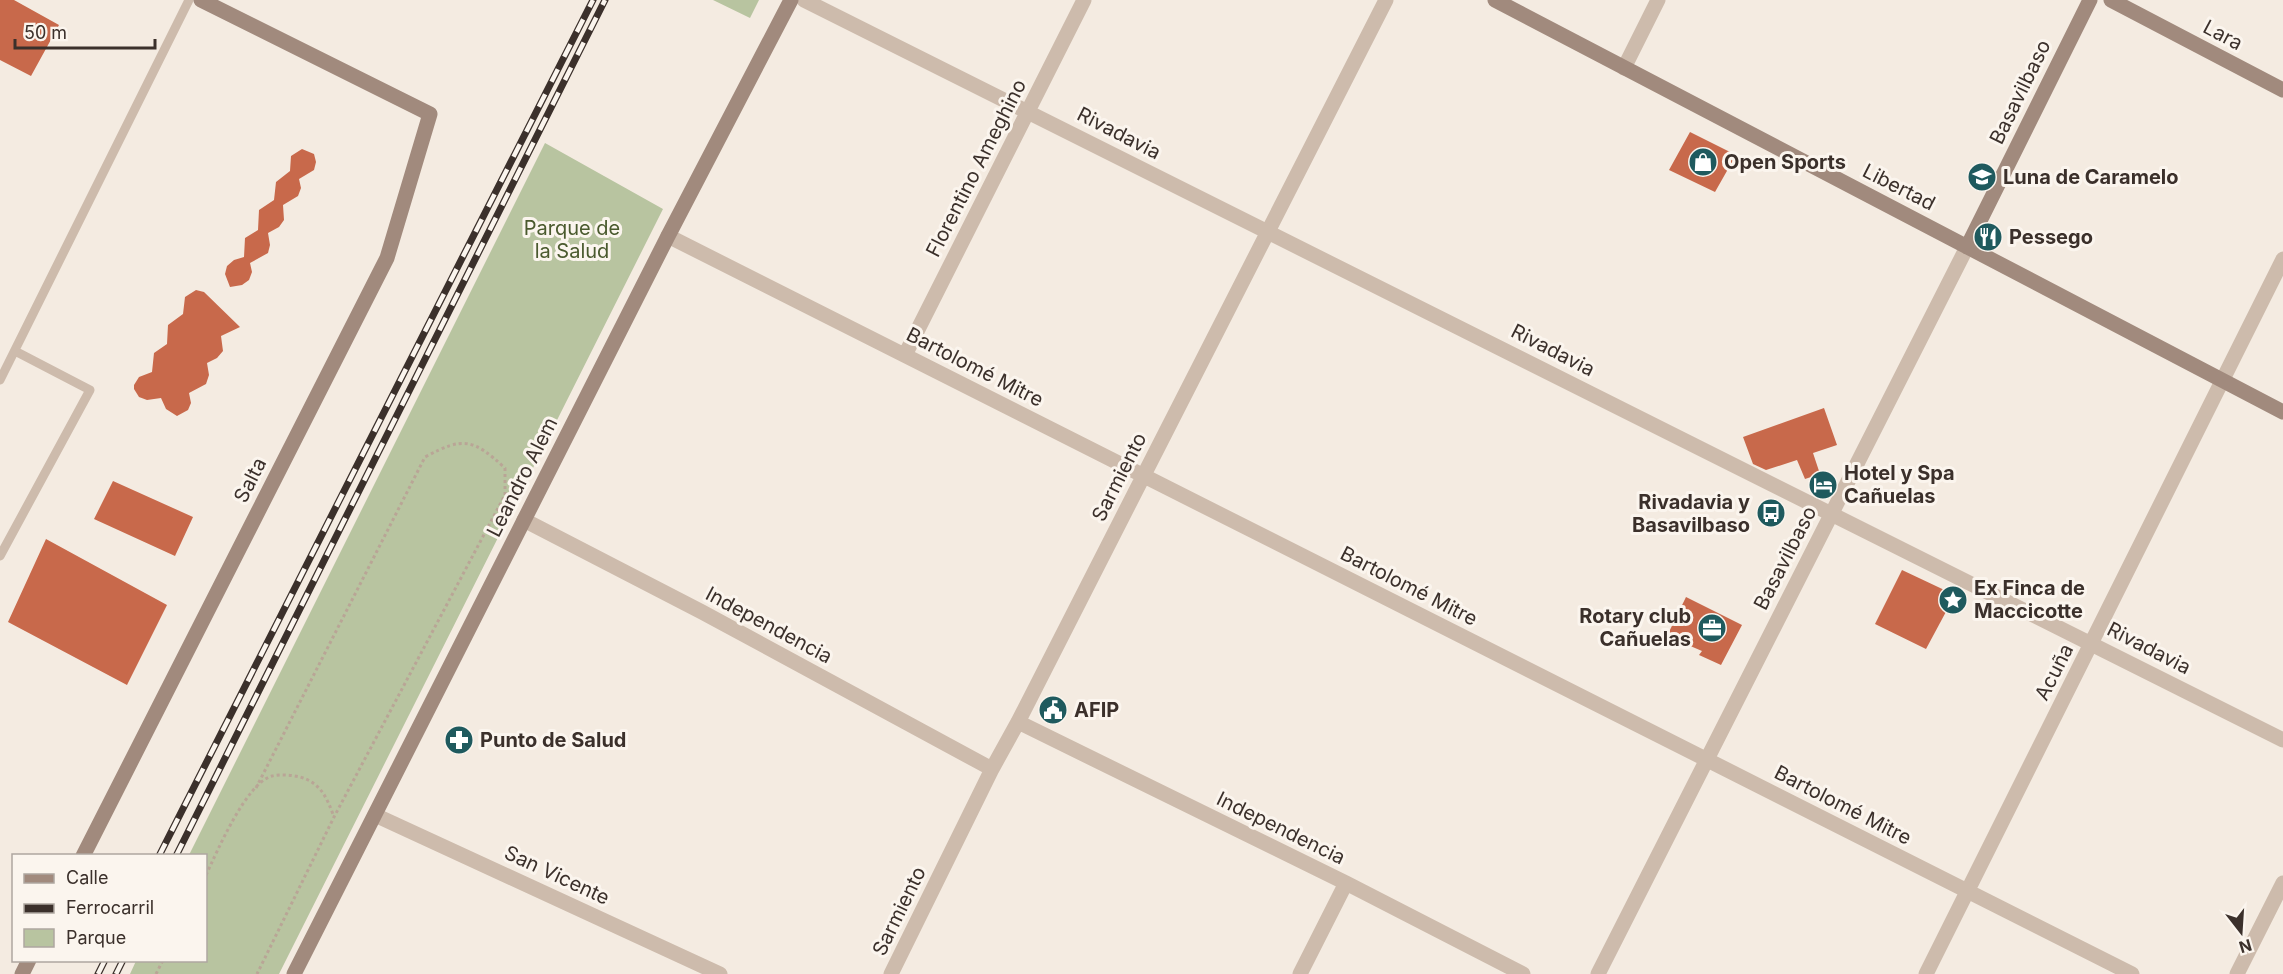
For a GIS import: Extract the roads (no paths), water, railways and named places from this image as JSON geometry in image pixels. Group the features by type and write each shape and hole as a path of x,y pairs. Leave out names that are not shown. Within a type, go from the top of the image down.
{"street":[{"name":"Salta","path":"84,854 387,258 430,114 201,0"},
{"name":"Leandro Alem","path":"294,974 668,236 791,0"},
{"name":"Rivadavia","path":"804,0 2283,740"},
{"name":"Florentino Ameghino","path":"905,355 1084,0"},
{"name":"Sarmiento","path":"891,974 992,769 1386,0"},
{"name":"Libertad","path":"1495,0 2283,412"},
{"path":"1624,68 1658,0"},
{"name":"Basavilbaso","path":"1598,974 2090,0"},
{"name":"Lara","path":"2111,0 2283,90"},
{"name":"Bartolomé Mitre","path":"668,236 2132,974"},
{"name":"Acuña","path":"1926,974 2283,259"},
{"name":"Independencia","path":"524,520 702,612 992,769"},
{"name":"Independencia","path":"1018,722 1346,883 1523,974"},
{"name":"San Vicente","path":"375,815 720,974"},
{"path":"1300,974 1346,883"},
{"path":"2237,974 2283,883"}],"lane":[{"path":"0,380 189,0"},
{"path":"0,556 90,390 15,351"}],"railway":[{"path":"160,854 593,0"},
{"path":"177,854 605,0"},
{"path":"98,974 104,962"},
{"path":"116,974 122,962"}],"place":[{"name":"Open Sports","path":"1703,162"},
{"name":"Luna de Caramelo","path":"1982,177"},
{"name":"Pessego","path":"1988,237"},
{"name":"Hotel y Spa Cañuelas","path":"1823,485"},
{"name":"Rivadavia y Basavilbaso","path":"1771,513"},
{"name":"Ex Finca de Maccicotte","path":"1953,600"},
{"name":"Rotary club Cañuelas","path":"1712,628"},
{"name":"AFIP","path":"1053,710"},
{"name":"Punto de Salud","path":"459,740"}],"park label":[{"name":"Parque de la Salud","path":"572,240"}]}
